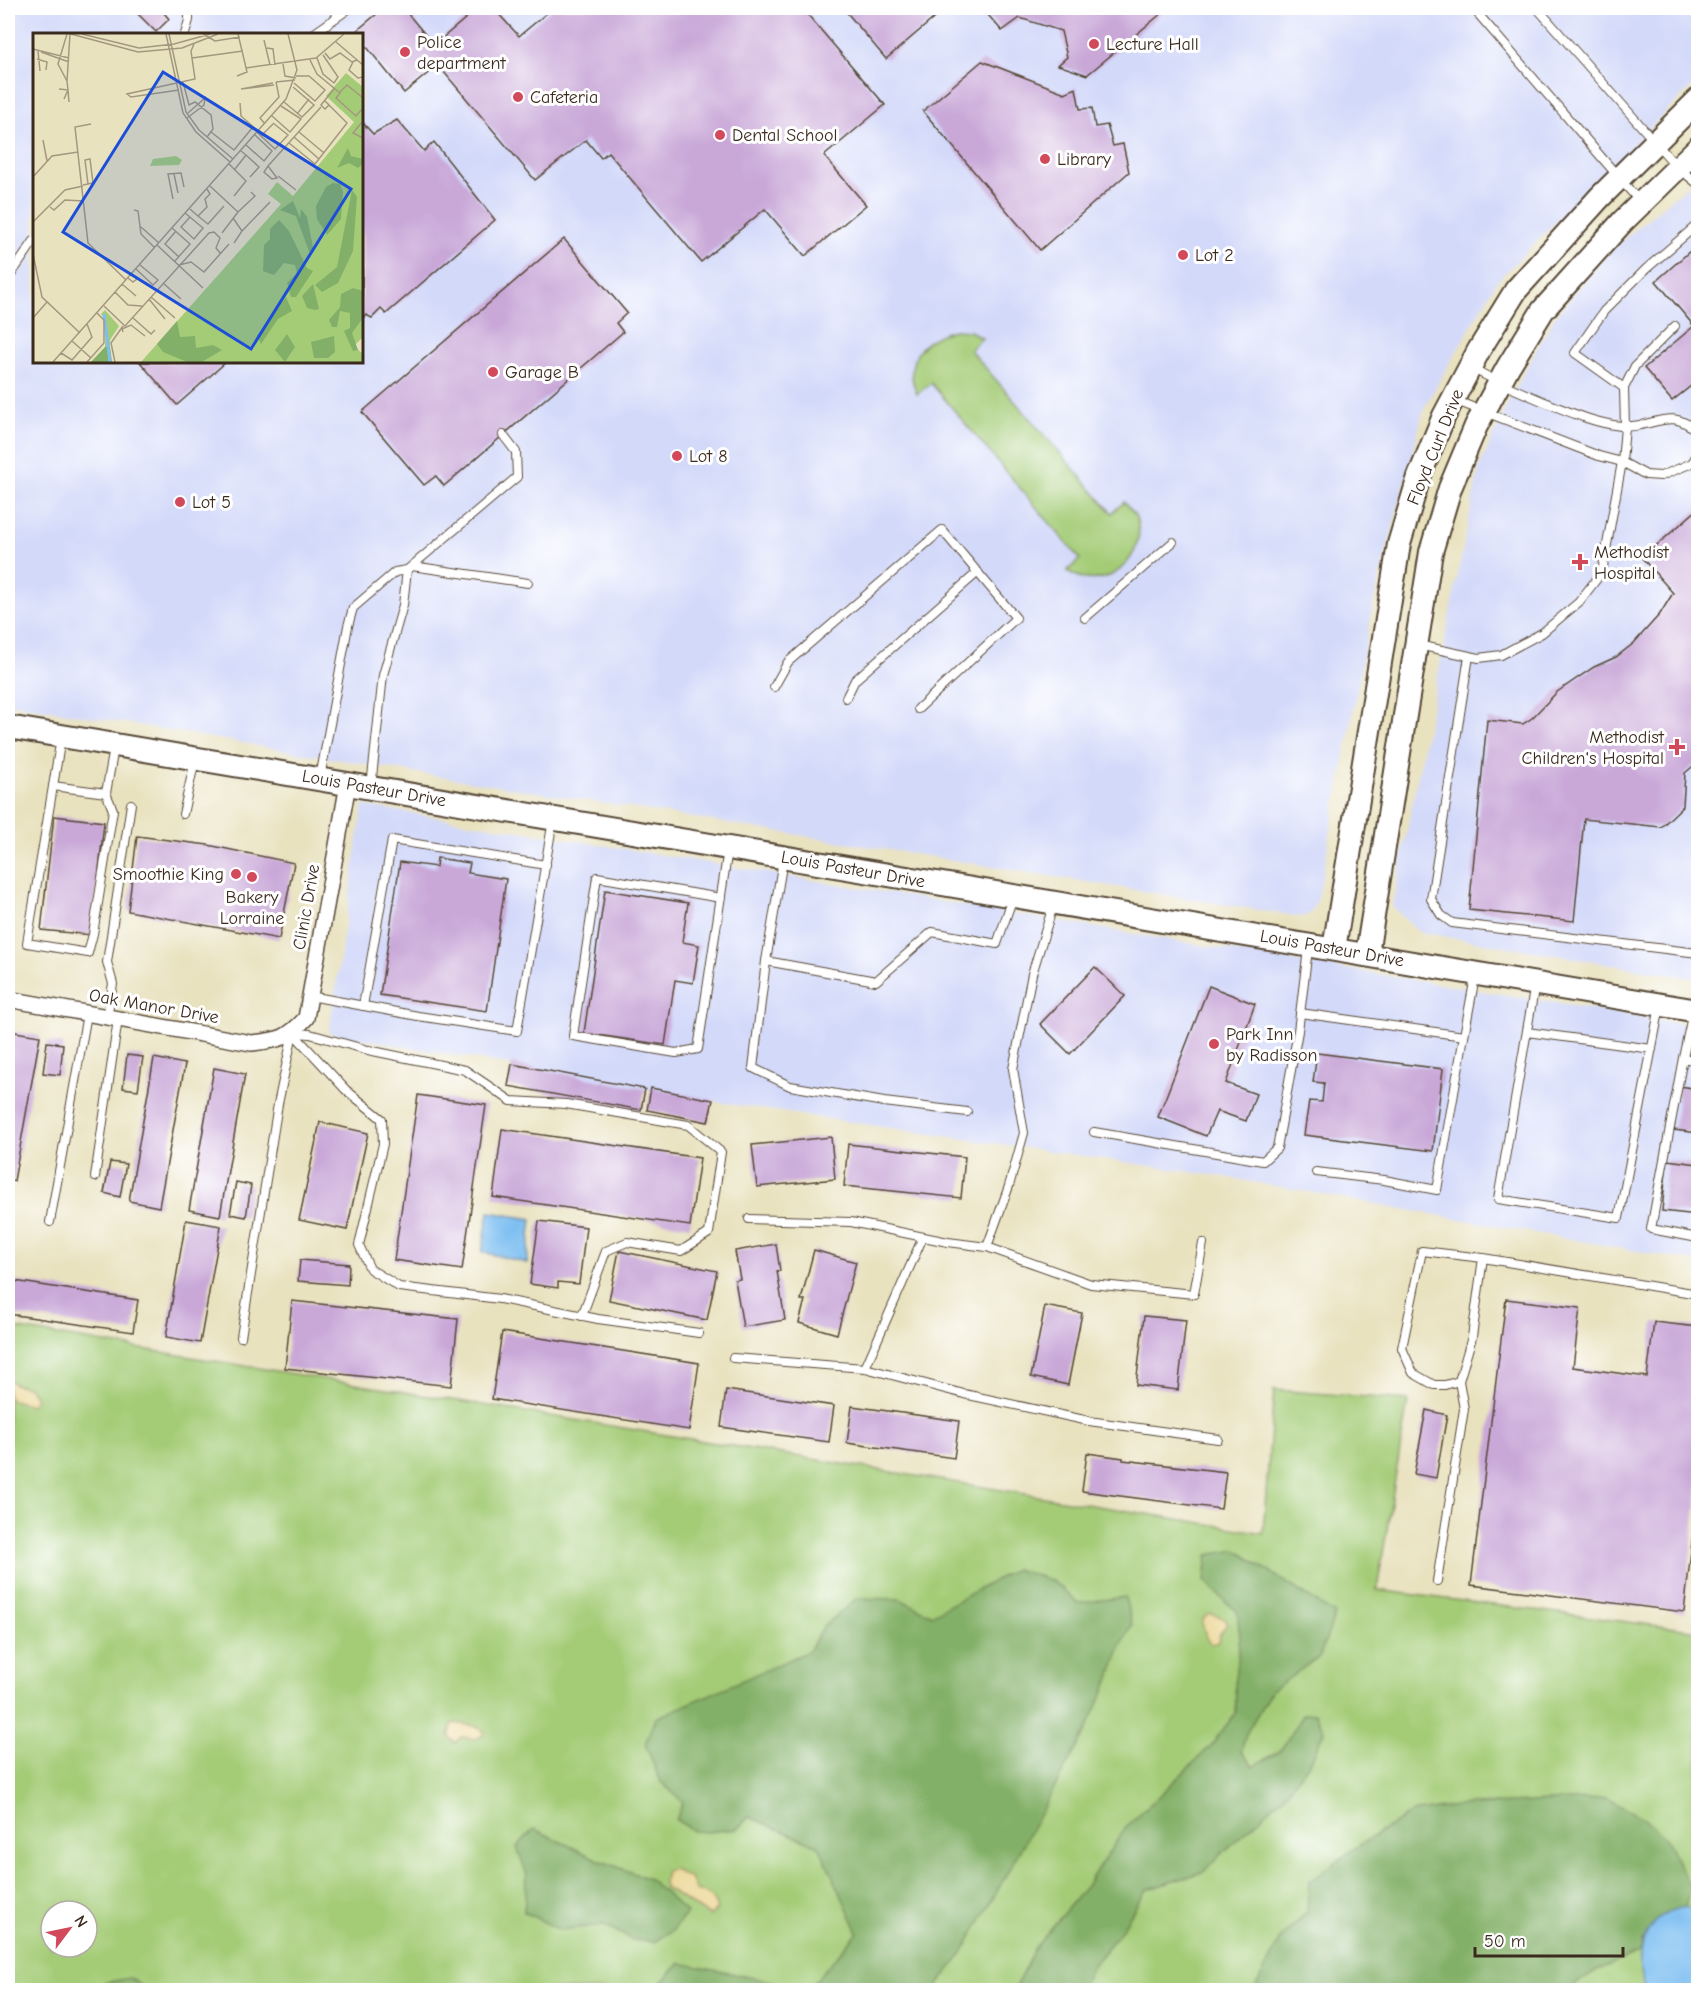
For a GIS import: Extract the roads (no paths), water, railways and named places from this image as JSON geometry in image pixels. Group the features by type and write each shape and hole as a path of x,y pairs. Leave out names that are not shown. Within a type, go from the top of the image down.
{"street":[{"name":"Floyd Curl Drive","path":"1334,948 1399,544 1419,477 1453,399 1516,290 1557,243 1698,100"},
{"name":"Floyd Curl Drive","path":"1366,954 1431,552 1450,488 1483,412 1543,310 1581,265 1698,148"},
{"name":"Louis Pasteur Drive","path":"9,730 62,736 1696,1010"},
{"name":"Clinic Drive","path":"293,1033 306,1018 348,784"},
{"name":"Oak Manor Drive","path":"8,999 250,1043 275,1040 293,1033"}],"lane":[{"path":"185,33 189,8"},
{"path":"333,8 338,16"},
{"path":"314,33 350,8"},
{"path":"1473,8 1641,203"},
{"path":"1537,8 1655,143 1677,167 1698,184"},
{"path":"1624,388 1575,353 1604,311 1646,269 1698,224"},
{"path":"8,279 33,242"},
{"path":"1416,645 1479,658 1501,655 1542,633 1579,602 1602,572 1622,462 1625,427 1624,388 1635,366 1675,326"},
{"path":"1470,367 1499,384 1593,422 1625,427 1676,418 1689,423 1698,433"},
{"path":"1453,399 1599,456 1622,462 1646,475 1661,476 1692,463 1698,453"},
{"path":"371,788 383,675 403,605 409,568 517,477 516,452 503,435"},
{"path":"774,687 788,662 942,530 1016,618 918,709"},
{"path":"1085,618 1173,542"},
{"path":"319,779 353,608 395,572 409,568 528,583"},
{"path":"846,698 855,680 978,572"},
{"path":"1469,656 1431,898 1441,915 1452,923 1698,953"},
{"path":"62,736 27,943 88,953 113,810 106,793 114,745"},
{"path":"183,814 195,759"},
{"path":"53,786 106,793"},
{"path":"95,1177 112,1018 113,984 108,962 131,804"},
{"path":"310,996 517,1031 554,819"},
{"path":"363,1006 392,840 546,865"},
{"path":"721,898 597,877 573,1036 676,1053 698,1049 721,898 728,848"},
{"path":"783,857 766,961 753,1068 790,1086 884,1102 967,1112"},
{"path":"766,961 876,981 932,932 997,944 1013,895"},
{"path":"987,1247 1009,1186 1024,1133 1013,1069 1032,974 1054,902"},
{"path":"1094,1132 1263,1161 1277,1148 1300,1013 1309,944"},
{"path":"1316,1172 1384,1180 1437,1190 1476,973"},
{"path":"1535,983 1498,1199 1619,1218 1660,1004"},
{"path":"1696,1010 1683,1058 1651,1229 1698,1238"},
{"path":"1300,1013 1464,1036"},
{"path":"50,1222 87,1014"},
{"path":"1527,1032 1652,1049"},
{"path":"293,1033 310,1034 379,1052 465,1070 511,1101 566,1104 688,1125 721,1152 709,1233 681,1251 627,1242 606,1251 582,1316"},
{"path":"293,1033 346,1090 381,1119 383,1143 359,1245 370,1269 399,1287 500,1299 582,1316 699,1333"},
{"path":"241,1337 278,1104 293,1033"},
{"path":"1683,1058 1698,1061"},
{"path":"749,1219 851,1222 922,1237 987,1247 1091,1284 1194,1294 1203,1244"},
{"path":"865,1368 922,1237"},
{"path":"1459,1381 1434,1385 1413,1372 1402,1348 1422,1251 1483,1258 1698,1294"},
{"path":"1437,1581 1464,1409 1459,1381 1472,1337 1483,1258"},
{"path":"733,1358 865,1368 964,1394 1089,1421 1218,1440"}],"water":[{"path":"489,1212 532,1219 527,1263 482,1252"},
{"path":"1685,1907 1698,1912 1698,1990 1644,1990 1641,1952 1646,1934 1658,1918"}],"place":[{"name":"Lecture Hall","path":"1094,44"},
{"name":"Police department","path":"405,52"},
{"name":"Cafeteria","path":"518,97"},
{"name":"Dental School","path":"720,135"},
{"name":"Library","path":"1045,159"},
{"name":"Lot 2","path":"1183,255"},
{"name":"Garage B","path":"493,372"},
{"name":"Lot 8","path":"677,456"},
{"name":"Lot 5","path":"180,502"},
{"name":"Methodist Hospital","path":"1580,562"},
{"name":"Methodist Children's Hospital","path":"1677,747"},
{"name":"Smoothie King","path":"236,874"},
{"name":"Bakery Lorraine","path":"252,877"},
{"name":"Park Inn by Radisson","path":"1214,1044"}]}
